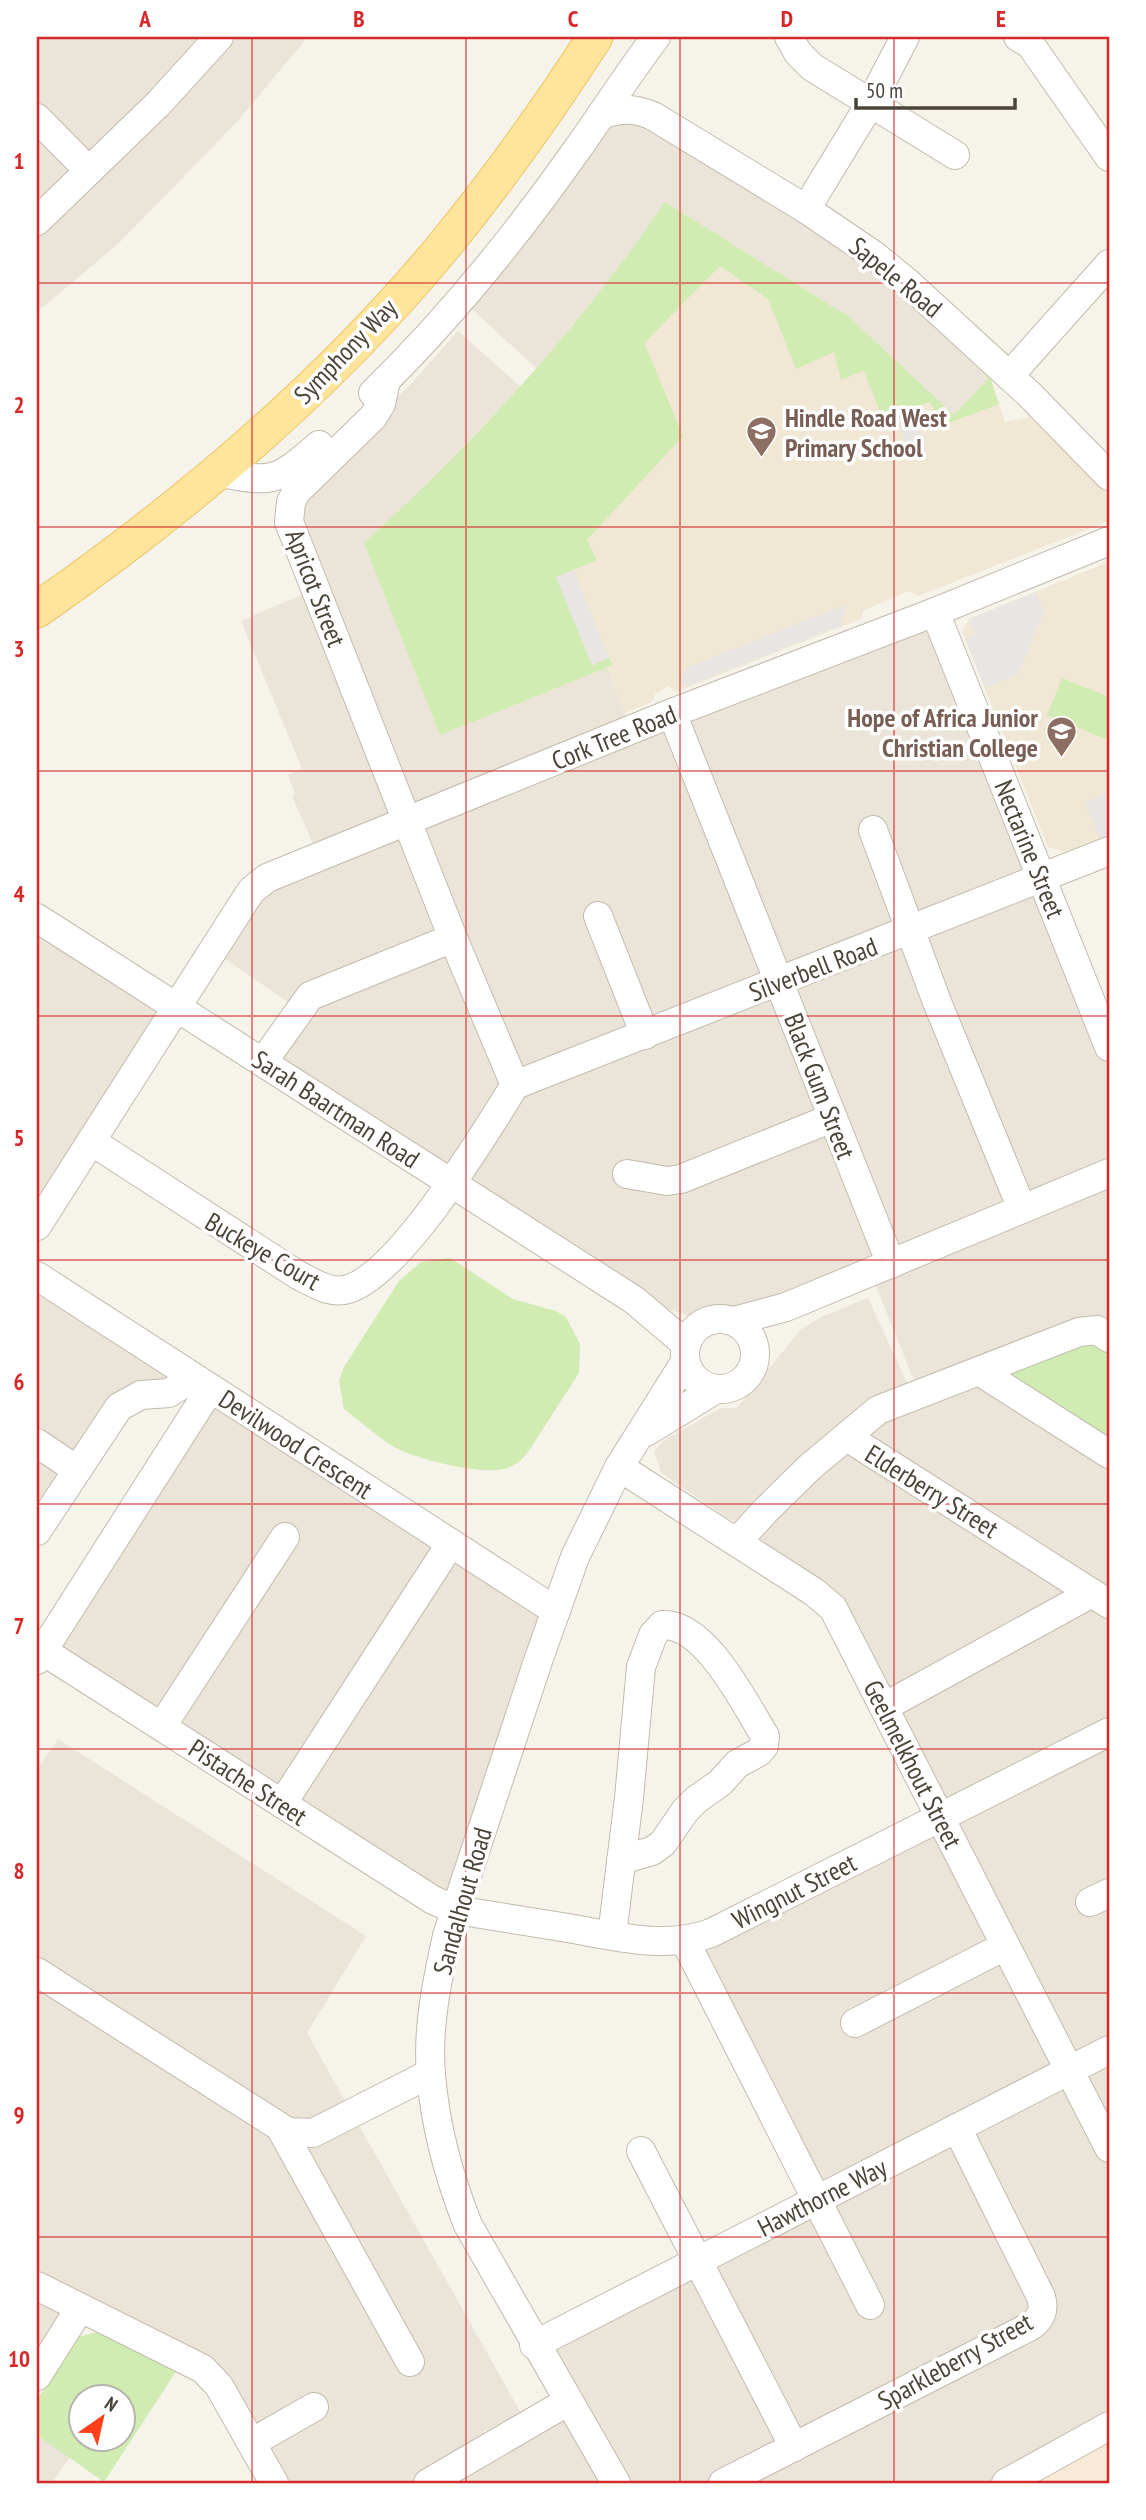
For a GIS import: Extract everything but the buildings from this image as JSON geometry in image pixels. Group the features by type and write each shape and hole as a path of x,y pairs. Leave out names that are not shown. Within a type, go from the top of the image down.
{"main road":[{"name":"Symphony Way","path":"37,610 162,518 217,472 299,399 379,317 441,249 502,173 595,37"}],"street":[{"path":"37,221 158,104 219,37"},
{"name":"Apricot Street","path":"217,472 267,480 280,475 324,441 386,380 497,254 561,173 656,37"},
{"path":"789,37 799,54 812,67 955,155"},
{"path":"806,209 870,104 905,37"},
{"path":"1032,39 1109,158"},
{"path":"635,64 638,89 653,116"},
{"name":"Sapele Road","path":"601,115 624,109 653,116 806,209 874,256 908,283 1009,376 1109,476"},
{"path":"37,118 89,171"},
{"path":"1009,376 1109,264"},
{"name":"Apricot Street","path":"386,380 381,404 373,417 296,492 291,502 289,522 453,938 515,1086"},
{"name":"Cork Tree Road","path":"177,1007 247,897 259,883 276,874 672,713 935,612 1109,541"},
{"name":"Nectarine Street","path":"935,612 1109,1047"},
{"name":"Black Gum Street","path":"672,713 891,1264"},
{"path":"873,830 937,1002 1022,1209"},
{"name":"Silverbell Road","path":"515,1086 1109,851"},
{"path":"598,916 645,1035"},
{"name":"Sarah Baartman Road","path":"37,918 634,1300 685,1353"},
{"path":"263,1062 310,996 453,938"},
{"path":"37,1226 177,1007"},
{"name":"Buckeye Court","path":"91,1141 298,1275 335,1291 356,1287 379,1269 402,1245 453,1183 515,1086"},
{"path":"627,1174 667,1181 681,1180 832,1118"},
{"path":"638,1438 685,1353 690,1334 698,1326 786,1307 1109,1173"},
{"name":"Devilwood Crescent","path":"37,1276 556,1611"},
{"name":"Sarah Baartman Road","path":"634,1300 721,1321"},
{"path":"685,1353 691,1375 702,1385 716,1389 732,1387 744,1380 752,1368 755,1353 786,1307"},
{"path":"721,1321 745,1329 752,1340 755,1353"},
{"path":"847,1437 878,1410 1079,1332 1097,1331 1109,1338"},
{"path":"979,1371 1109,1454"},
{"path":"37,1531 119,1407 141,1395 169,1393 183,1384 200,1382"},
{"path":"40,1655 200,1382"},
{"path":"638,1438 716,1389"},
{"name":"Elderberry Street","path":"737,1542 766,1510 847,1437 1101,1599"},
{"name":"Sandalhout Road","path":"616,2483 534,2345 468,2225 453,2188 430,2073 432,2020 438,1976 456,1910 556,1611 586,1533 619,1467 638,1438"},
{"path":"37,1444 77,1470"},
{"name":"Geelmelkhout Street","path":"619,1467 821,1597 833,1608 1109,2148"},
{"path":"162,1726 285,1537"},
{"path":"282,1804 451,1544"},
{"path":"884,1707 1101,1599"},
{"path":"612,1935 641,1667 653,1635 662,1625 671,1624 688,1632 721,1664 765,1736 764,1746 759,1752 737,1764 720,1783 697,1799 685,1811 663,1843 652,1851 621,1860"},
{"name":"Pistache Street","path":"40,1655 162,1726 433,1900 456,1910"},
{"name":"Wingnut Street","path":"456,1910 612,1935 669,1942 685,1941 711,1933 1109,1732"},
{"path":"685,1941 870,2305"},
{"path":"855,2023 1005,1945"},
{"path":"37,1972 281,2129 296,2134 313,2133 430,2073"},
{"name":"Hawthorne Way","path":"534,2345 1109,2050"},
{"name":"Sparkleberry Street","path":"723,2483 1029,2327 1040,2318 1043,2304 1041,2297 957,2128"},
{"path":"281,2129 410,2362"},
{"path":"641,2151 794,2447"},
{"path":"37,2286 203,2369 219,2386 274,2483"},
{"path":"37,2376 80,2308"},
{"path":"438,2481 568,2402"},
{"path":"251,2443 314,2407"},
{"path":"1006,2483 1109,2426"}],"shaded area":[{"path":"37,37 308,37 235,124 118,244 37,312"},
{"path":"624,110 805,210 999,368 955,416 849,318 665,202 624,262 537,369 461,299"},
{"name":"Hindle Road West Primary School","path":"665,202 849,317 954,415 990,377 1005,422 1030,417 1109,495 1109,521 918,596 909,591 863,611 861,619 676,692 668,686 655,694 652,702 625,713 607,668 440,735 364,543 411,500 518,391 624,262"},
{"path":"458,331 521,387 411,500 364,543 607,668 631,728 934,611 1109,1050 1109,1337 1104,1333 1109,1453 1109,2427 1008,2483 273,2483 218,2387 80,2309 37,2375 37,1770 58,1739 366,1936 307,2033 521,2413 483,2432 493,2445 566,2402 533,2345 815,2200 684,1940 937,1816 837,1616 735,1542 919,1393 871,1274 721,1320 708,1321 634,1300 261,1062 298,1009 212,950 246,897 318,855 292,796 295,794 288,775 302,769 241,621 317,588 290,512 374,418 409,386"},
{"path":"914,418 927,452 912,458 899,424"},
{"name":"Hope of Africa Junior Christian College","path":"1109,562 1109,835 1065,852 1048,847 962,631 969,619"},
{"path":"574,570 609,658 592,665 556,577"},
{"path":"1036,592 1044,612 1018,674 985,688 965,639 976,634 969,619"},
{"path":"848,604 840,626 687,686 681,683 686,668"},
{"path":"1109,792 1109,835 1100,839 1085,802"},
{"path":"37,920 174,1008 37,1224"},
{"path":"37,1278 187,1376 144,1394 37,1529"},
{"path":"868,1298 910,1389 738,1522 727,1518 661,1473 654,1451 664,1440 721,1408 737,1408 801,1329 823,1316"},
{"path":"210,1390 555,1611 455,1909 44,1651"},
{"path":"37,2435 70,2457 52,2483 37,2483"},
{"path":"1109,2442 1109,2483 1034,2483"}],"green space":[{"path":"665,202 849,317 954,415 990,377 999,404 941,424 930,402 910,409 906,418 895,421 888,432 864,371 841,380 834,352 796,369 768,299 720,266 645,345 683,436 587,540 597,560 556,577 592,665 609,658 613,665 440,735 364,543 447,464 525,381 598,294"},
{"path":"1062,678 1109,697 1108,740 1047,715"},
{"path":"450,1258 513,1299 556,1311 566,1317 580,1344 579,1373 527,1453 516,1464 504,1469 464,1468 402,1451 344,1409 339,1381 344,1367 399,1281 421,1262"},
{"path":"1084,1336 1106,1346 1109,1352 1109,1446 1015,1386 1009,1374"},
{"path":"102,2331 177,2370 136,2433 136,2384 66,2384 66,2454 122,2454 104,2482 37,2435 37,2400 77,2337"}],"place":[{"name":"Hindle Road West Primary School","path":"762,459"},
{"name":"Hope of Africa Junior Christian College","path":"1061,759"}]}
